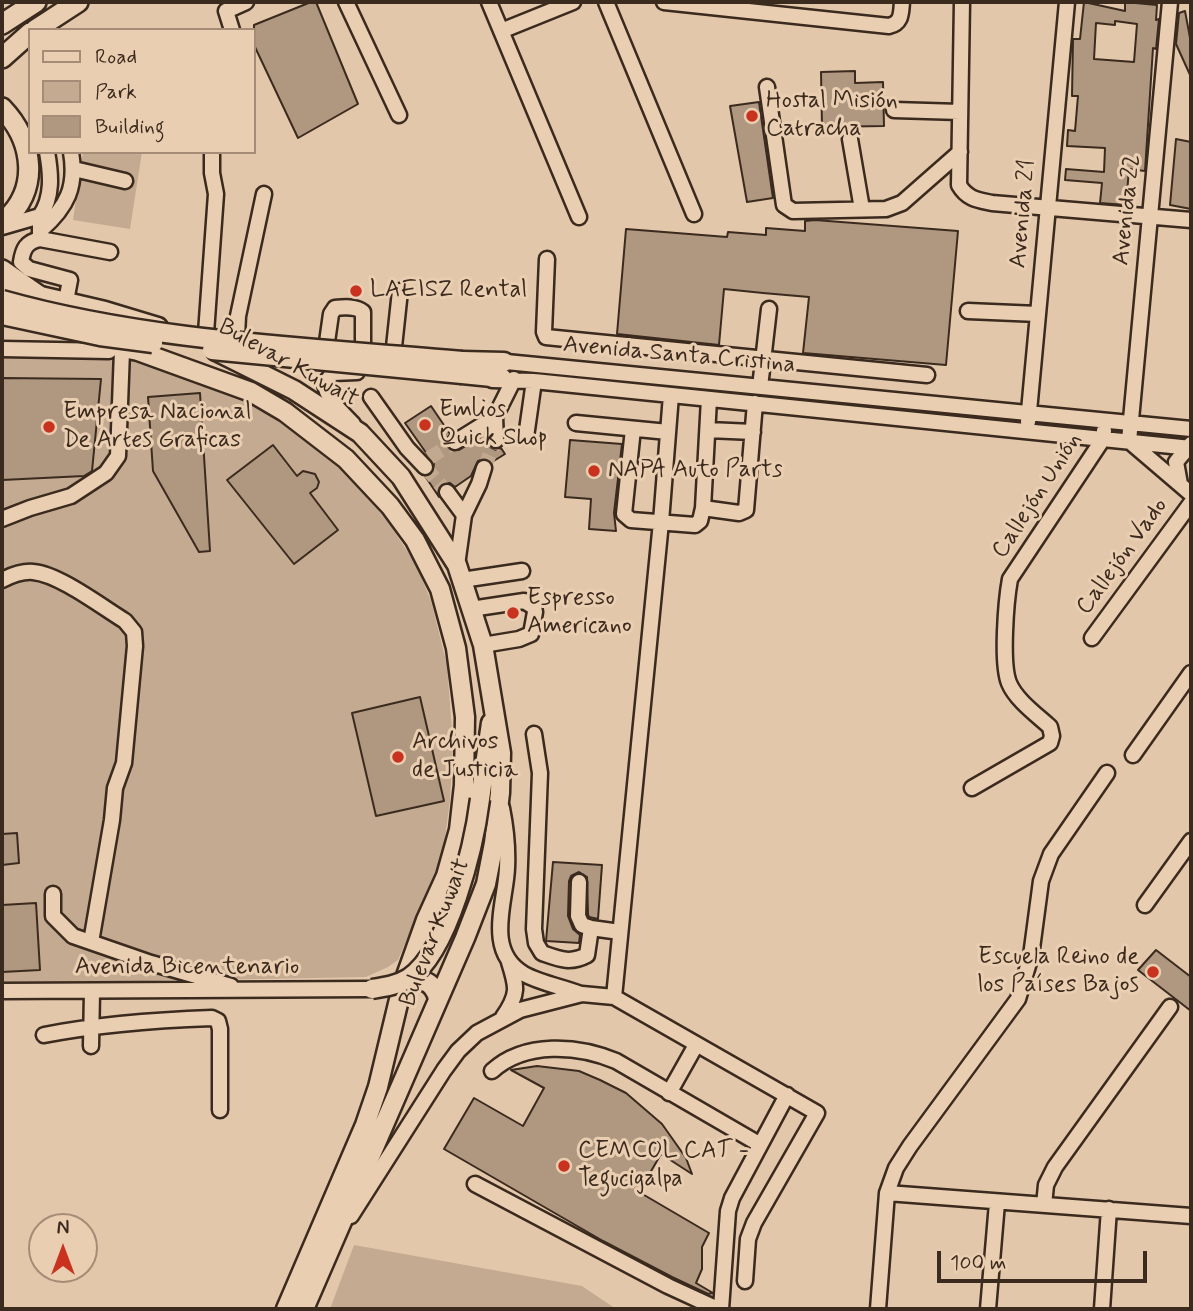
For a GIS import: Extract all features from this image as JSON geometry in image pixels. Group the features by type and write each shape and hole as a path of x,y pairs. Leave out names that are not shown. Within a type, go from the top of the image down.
{"highway":[{"path":"2,24 36,2"},
{"path":"38,28 79,2"},
{"path":"2,58 28,35"},
{"path":"2,225 19,204 29,171 26,145 15,118"},
{"path":"2,270 37,295"}],"main road":[{"name":"Bulevar Kuwait","path":"2,287 66,301 163,328 294,390 360,433 401,477 460,573 483,645 501,753 500,793 486,884 330,1250 314,1266 286,1309"},
{"path":"2,300 103,323 174,335 507,373"},
{"path":"2,315 100,336 162,345 462,367"},
{"name":"Bulevar Kuwait","path":"2,322 130,351 251,392 285,412 346,459 390,506 415,540 440,589 456,648 465,718 464,785 459,830 446,876 402,987 379,1087 314,1266 304,1309"},
{"path":"372,989 398,984 410,977 437,944 462,883 475,830 494,702"},
{"path":"465,718 480,792"},
{"path":"418,941 424,953 432,959 446,960 458,954"},
{"path":"402,987 412,981 424,981 434,987 438,999"}],"street":[{"path":"231,28 226,11 246,2"},
{"path":"346,2 399,115"},
{"path":"489,2 579,217"},
{"path":"501,32 573,2"},
{"path":"606,2 695,214"},
{"path":"664,2 889,26 900,20 902,2"},
{"path":"962,2 959,186 964,193 992,203 1191,220"},
{"name":"Avenida 21","path":"1027,431 1067,2"},
{"name":"Avenida 22","path":"1129,441 1170,2"},
{"path":"767,87 784,205 793,211 886,209 902,203 960,152"},
{"path":"894,110 961,112"},
{"path":"850,139 862,209"},
{"path":"40,228 50,190 47,154"},
{"path":"66,301 70,280 29,269 21,262 23,250 40,228 55,217 65,201 73,182 71,154"},
{"path":"206,333 216,194 212,154"},
{"path":"74,169 125,181"},
{"path":"237,335 238,316 264,194"},
{"path":"2,225 40,228 110,252"},
{"path":"547,259 544,332 546,337 555,340 764,357 927,375"},
{"path":"394,347 400,291"},
{"path":"327,342 331,314 335,308 343,307 360,309 363,312 363,345"},
{"path":"760,387 769,309"},
{"path":"968,311 1038,314"},
{"name":"Avenida Santa Cristina","path":"163,328 465,353 507,373 534,381 1190,446"},
{"path":"2,349 130,351 118,456 106,473 71,496 2,519"},
{"name":"Avenida Santa Cristina","path":"360,433 326,391 325,383 332,373 350,371 465,383 507,373 760,387 1191,429"},
{"path":"496,440 495,417 507,373"},
{"path":"526,437 534,381"},
{"path":"614,997 671,395"},
{"path":"371,397 407,448 425,462 401,477"},
{"path":"633,429 624,514 631,520 695,525 700,521 703,508 709,399"},
{"path":"703,508 739,513 746,510 755,404"},
{"path":"455,442 495,417"},
{"name":"Callejón Unión","path":"972,788 1050,743 1050,727 1009,684 1006,671 1010,579 1103,439 1106,420"},
{"path":"576,423 668,432"},
{"path":"708,430 753,432"},
{"path":"1129,441 1186,489"},
{"path":"1186,489 1176,462 1190,446"},
{"path":"484,468 464,515 460,573 522,571"},
{"path":"447,492 464,515"},
{"name":"Callejón Vado","path":"1092,638 1191,503"},
{"path":"2,580 15,574 33,572 52,576 125,621 134,632 124,763 115,788 113,820 91,942"},
{"path":"471,609 524,601 534,607 531,634 519,639 483,645"},
{"path":"1133,755 1191,673"},
{"path":"534,734 540,773 534,929 536,943 542,953 563,961 577,960 587,955 591,928"},
{"path":"878,1309 887,1193 896,1168 1018,999 1031,956 1041,881 1051,854 1107,773"},
{"path":"500,793 507,838 507,872 500,913 500,934 517,985 514,1002 503,1018"},
{"path":"1145,905 1191,841"},
{"path":"579,882 578,916 582,925 620,932"},
{"path":"53,894 53,916 73,936 151,963 248,991"},
{"path":"508,958 523,974 582,994 614,997 817,1113 754,1223 748,1239 745,1281"},
{"path":"145,992 153,987 157,979 156,970 151,963"},
{"name":"Avenida Bicentenario","path":"2,992 372,989"},
{"path":"91,1046 92,992"},
{"path":"330,1250 420,1106 458,1051 477,1033 520,1010 582,994"},
{"path":"1044,1205 1046,1185 1055,1167 1170,1007"},
{"path":"44,1035 91,1026 212,1018 218,1021 220,1110"},
{"path":"669,1093 696,1045"},
{"path":"492,1071 503,1061 527,1052 574,1049 597,1053 616,1061 760,1144"},
{"path":"475,1184 668,1286 719,1309 728,1211 732,1198 787,1095"},
{"path":"887,1193 1191,1216"},
{"path":"988,1309 997,1203"},
{"path":"1102,1309 1109,1209"}],"green space":[{"path":"83,154 142,154 130,229 73,220"},
{"path":"2,354 136,355 245,397 300,430 352,476 417,566 431,601 447,665 453,743 450,800 443,853 398,960 388,967 366,977 2,984"},
{"path":"354,1245 582,1286 616,1309 330,1309"}],"building":[{"path":"316,2 358,104 298,138 256,49 254,25"},
{"path":"1084,2 1125,11 1125,2 1157,5 1156,20 1159,19 1156,49 1153,48 1145,171 1129,169 1126,205 1100,203 1102,183 1065,180 1066,169 1104,172 1105,148 1067,146 1068,130 1075,131 1078,96 1072,96 1073,39 1080,39","holes":["1115,21 1137,24 1134,62 1094,59 1096,23 1115,25"]},
{"path":"1185,11 1191,43 1191,77 1176,44 1179,13"},
{"path":"855,71 855,83 883,82 884,126 822,127 821,72"},
{"path":"759,102 773,198 747,202 730,106"},
{"path":"1176,139 1191,142 1191,209 1170,205"},
{"path":"805,221 958,231 946,365 803,353 809,297 724,289 719,345 617,334 626,229 727,237 728,232 766,235 766,228 805,231"},
{"name":"Empresa Nacional De Artes Graficas","path":"2,378 101,379 92,471 84,476 2,480"},
{"path":"200,393 210,551 199,552 153,471 148,397"},
{"path":"431,406 450,434 445,442 450,450 459,450 486,434 488,446 496,450 501,448 505,454 492,462 486,459 478,461 471,476 455,487 450,483 442,484 438,489 439,497 425,476 432,473 434,464 405,423"},
{"name":"NAPA Auto Parts","path":"570,440 622,444 614,513 616,531 589,529 591,499 565,497"},
{"path":"273,445 297,476 303,471 315,474 319,482 317,488 310,493 338,530 294,564 227,480"},
{"name":"Archivos de Justicia","path":"420,697 444,801 376,816 352,713"},
{"path":"17,833 19,863 2,865 2,834"},
{"path":"553,862 602,865 598,919 589,917 588,914 587,877 579,872 571,876 569,881 568,916 573,929 580,935 579,943 546,941"},
{"path":"36,903 40,970 2,972 2,905"},
{"path":"1156,950 1191,977 1191,1011 1138,970"},
{"name":"CEMCOL CAT - Tegucigalpa","path":"537,1066 579,1071 600,1080 626,1093 662,1124 686,1158 692,1174 661,1154 639,1192 709,1233 702,1247 702,1269 696,1283 713,1293 708,1294 672,1277 603,1241 444,1149 474,1098 523,1126 544,1088 511,1070"}],"tunnel":[{"path":"484,468 496,440"},
{"path":"429,458 455,442"},
{"path":"425,467 447,492"}],"place":[{"name":"Hostal Misión Catracha","path":"752,116"},
{"name":"LAEISZ Rental","path":"356,291"},
{"name":"Emlios Quick Shop","path":"425,425"},
{"name":"Empresa Nacional De Artes Graficas","path":"49,427"},
{"name":"NAPA Auto Parts","path":"594,471"},
{"name":"Espresso Americano","path":"513,613"},
{"name":"Archivos de Justicia","path":"398,757"},
{"name":"Escuela Reino de los Países Bajos","path":"1153,972"},
{"name":"CEMCOL CAT - Tegucigalpa","path":"564,1166"}]}
